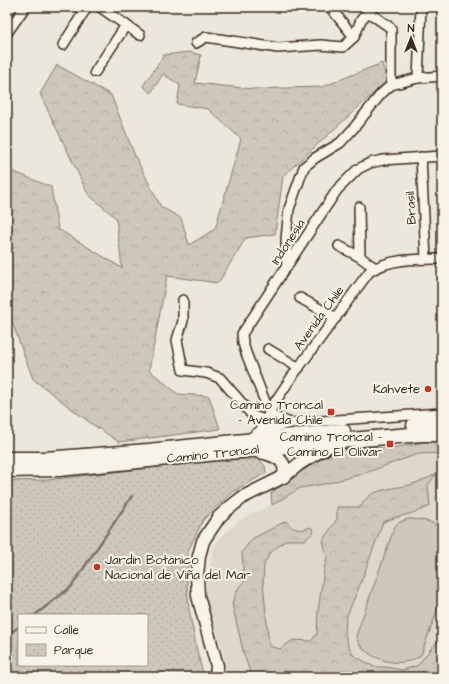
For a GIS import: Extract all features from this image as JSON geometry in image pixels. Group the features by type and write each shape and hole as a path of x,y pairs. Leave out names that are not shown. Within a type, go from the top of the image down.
{"main road":[{"name":"Camino Troncal","path":"7,470 59,469 250,445 322,432 442,423"},
{"name":"Camino Troncal","path":"7,459 45,459 148,451 442,434"},
{"path":"216,677 216,666 198,596 198,562 203,541 215,523 229,508 243,497 283,477 300,464 338,440"},
{"path":"250,445 281,460 284,466 283,477"}],"street":[{"path":"7,33 25,7"},
{"path":"63,45 87,7"},
{"path":"100,7 140,35"},
{"path":"330,7 354,37"},
{"path":"418,78 421,7"},
{"path":"196,43 206,37 278,48 321,45 343,47 354,37 367,10 391,28 391,85"},
{"path":"95,72 126,25"},
{"path":"287,267 286,239 289,209 304,167 315,158 340,143 381,94 391,85 418,78 442,76"},
{"name":"Indonesia","path":"267,416 246,353 242,334 337,190 358,170 370,163 383,160 442,156"},
{"name":"Brasil","path":"421,157 426,259"},
{"path":"359,206 360,258"},
{"path":"340,246 375,268"},
{"name":"Avenida Chile","path":"260,431 267,416 291,378 369,272 385,264 426,259 442,259"},
{"path":"300,298 336,318"},
{"name":"Camino Troncal","path":"182,300 183,321 177,340 183,370 206,373 220,378 253,416 275,417 291,423"},
{"path":"268,348 299,368"},
{"name":"Camino Troncal","path":"260,431 291,423 442,413"},
{"path":"250,445 260,431"}],"shaded area":[{"path":"442,453 442,677 226,677 223,652 206,600 207,578 214,547 221,536 240,520 272,505 300,488 324,484 362,474 418,454"}],"green space":[{"path":"189,52 201,55 195,83 252,89 322,87 382,63 387,81 283,176 275,234 246,238 218,283 167,276 149,370 178,394 209,396 220,429 119,442 89,422 33,379 9,314 7,314 7,169 51,187 58,229 122,268 116,218 88,194 40,94 57,65 111,95 135,156 161,207 181,218 189,245 215,229 241,139 208,109 177,104 180,85 163,74 151,93 143,86 164,55"},
{"path":"442,441 442,453 418,454 362,474 324,484 300,488 272,505 271,493 321,458 347,449 398,447 423,442"},
{"name":"Jardín Botánico Nacional de Viña del Mar","path":"259,459 265,466 266,473 232,492 203,520 188,551 187,584 189,609 197,651 204,677 7,677 7,481 47,480 217,460"},
{"path":"436,474 428,485 430,506 383,522 346,618 345,634 353,655 374,667 386,667 402,670 417,666 435,644 442,639 442,677 252,677 244,655 232,603 239,587 244,582 242,552 252,539 286,521 291,527 303,529 311,527 314,532 305,540 286,540 270,553 264,564 263,582 269,646 280,649 293,640 311,641 317,634 318,611 327,557 323,540 337,519 337,507 361,507 369,496 375,493 382,490 410,485"},
{"path":"408,519 425,521 442,528 442,597 421,655 415,659 404,662 390,662 368,653 363,648 356,636 395,526"}],"waterway":[{"path":"36,614 71,587 132,496"},
{"path":"7,635 18,628"}],"place":[{"name":"Kahvete","path":"428,389"},
{"name":"Camino Troncal - Avenida Chile","path":"331,412"},
{"name":"Camino Troncal - Camino El Olivar","path":"390,444"},
{"name":"Jardín Botánico Nacional de Viña del Mar","path":"97,567"}]}
